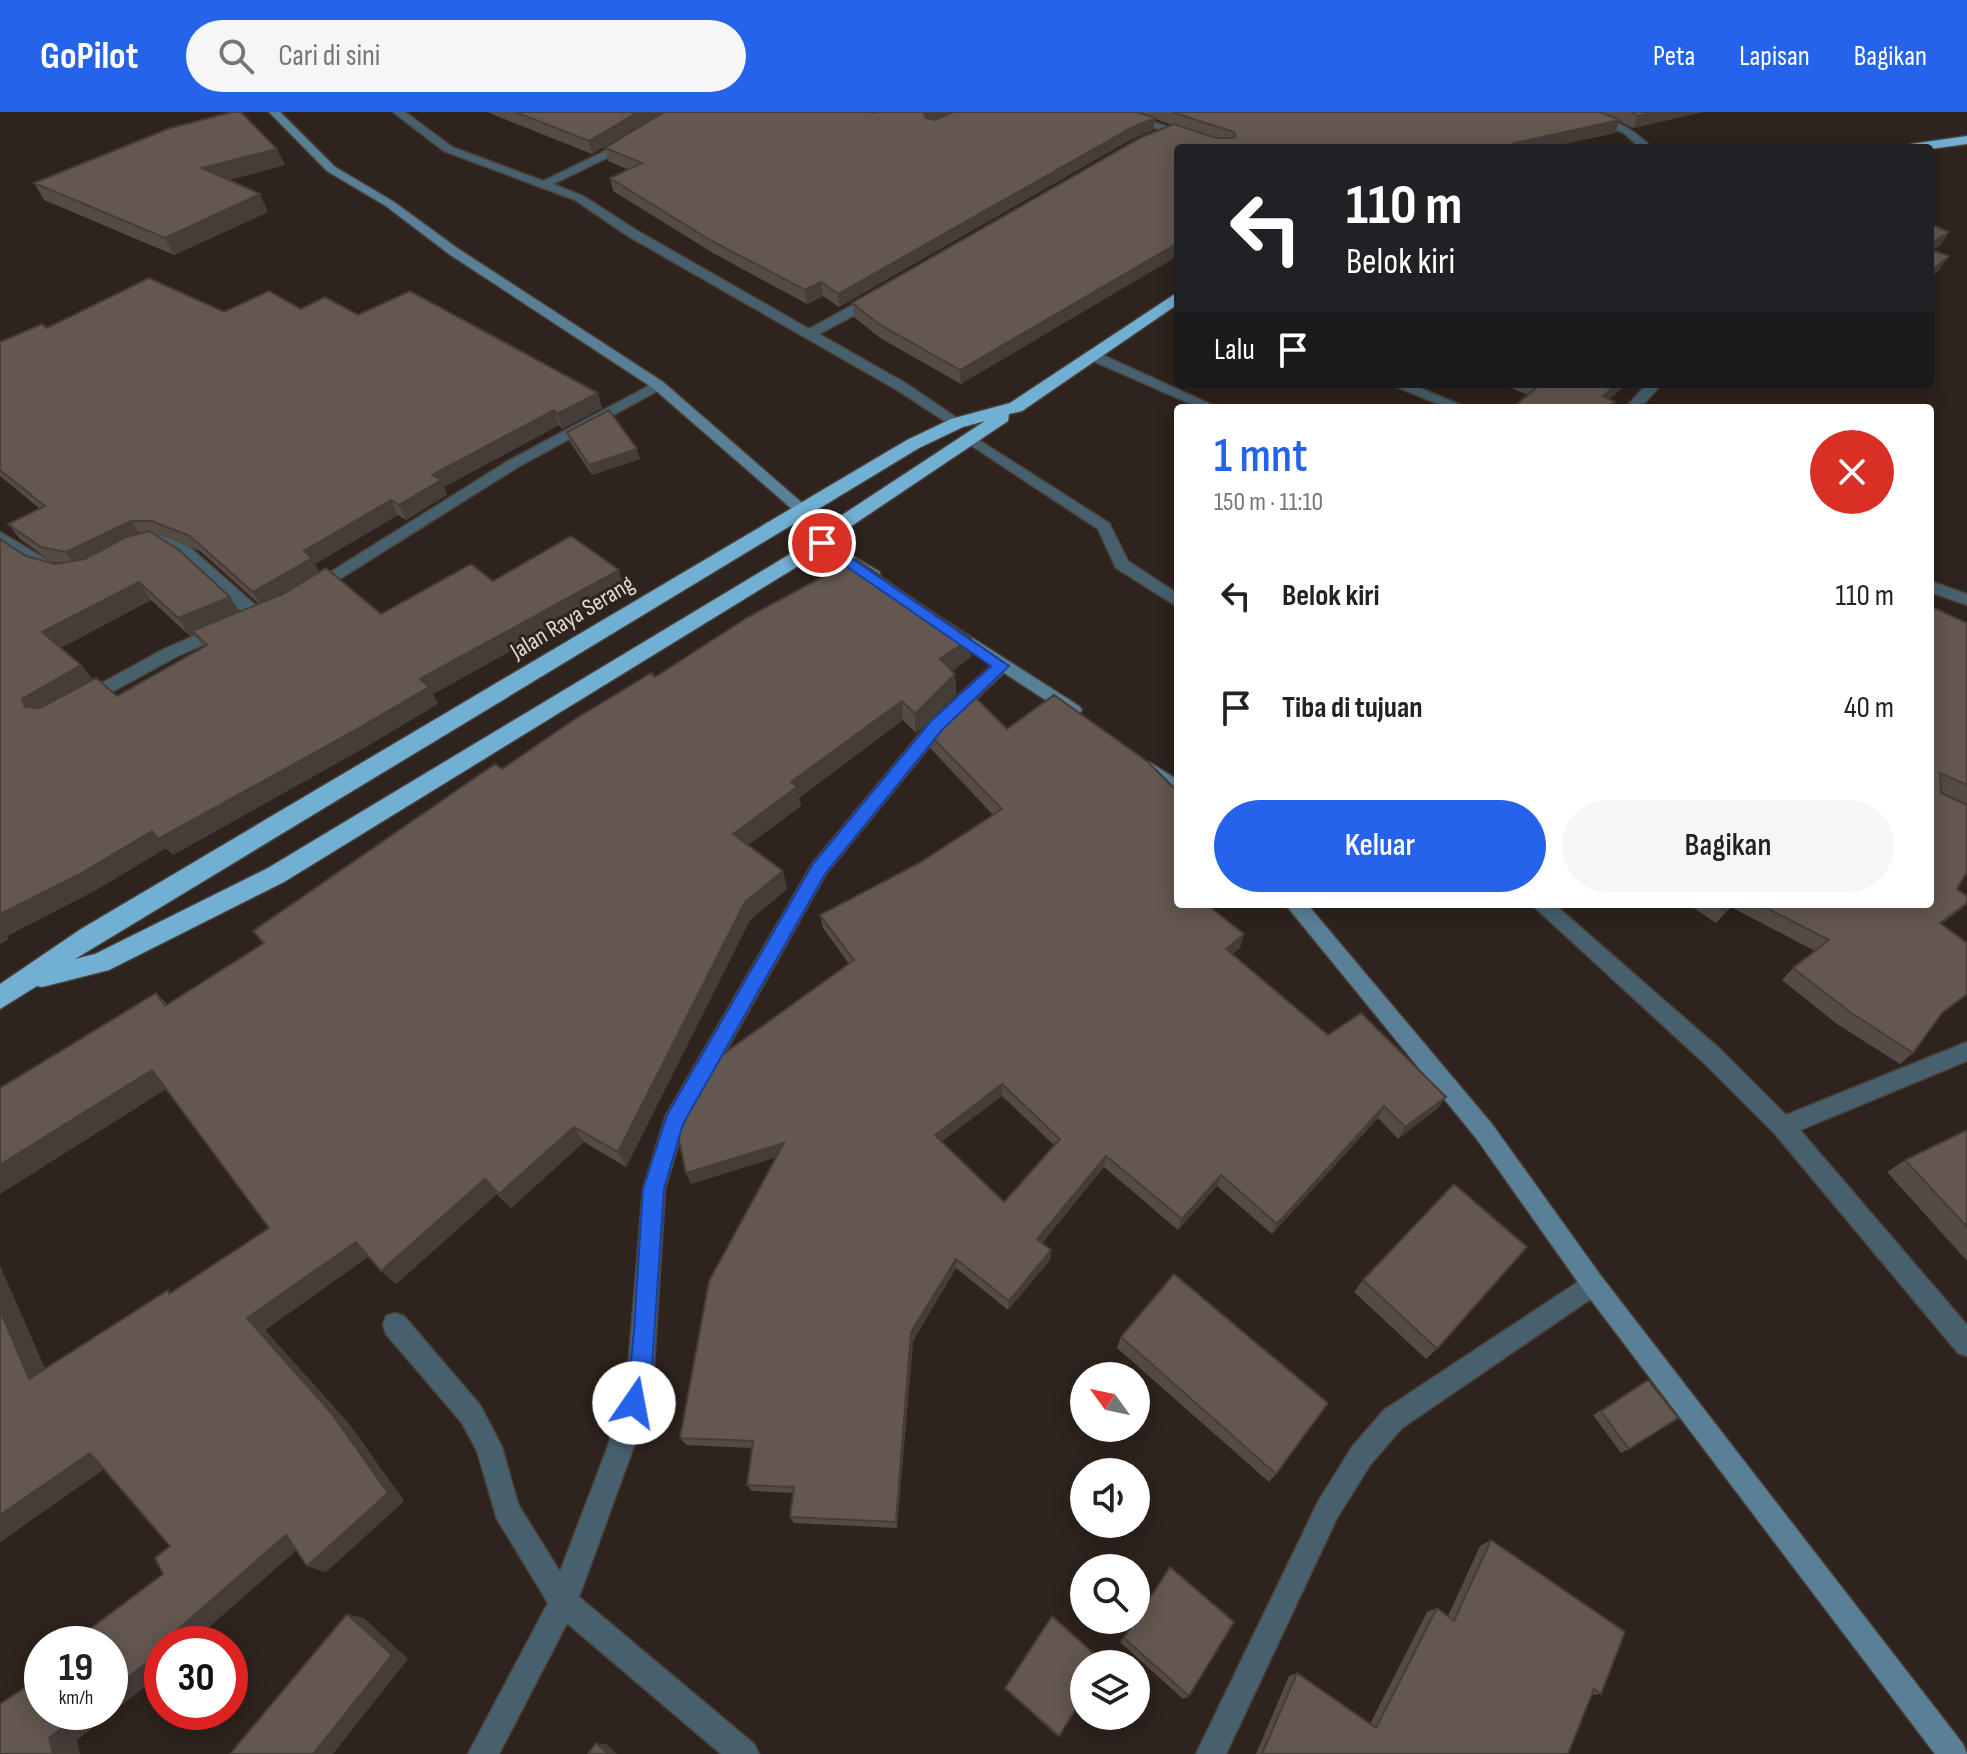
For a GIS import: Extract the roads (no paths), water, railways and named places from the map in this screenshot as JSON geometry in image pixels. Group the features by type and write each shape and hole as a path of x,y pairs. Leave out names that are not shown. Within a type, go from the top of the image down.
{"highway":[{"path":"1934,145 1967,140"},
{"name":"Jalan Raya Serang","path":"0,998 102,929 929,435 957,423 1016,407 1174,301"},
{"path":"28,981 100,963 276,875 822,543 840,525 1016,407"}],"street":[{"path":"274,112 331,169 390,204 453,251 620,358 811,508"},
{"path":"398,112 448,149 547,183 579,198 632,233 902,387 957,423"},
{"path":"547,183 605,155 676,112"},
{"path":"1112,112 1185,134"},
{"path":"1577,112 1628,131 1642,144"},
{"path":"1147,140 1172,130"},
{"path":"807,335 890,289"},
{"path":"1091,355 1203,404"},
{"path":"63,711 170,653 292,601 513,464 583,423 658,385"},
{"path":"1408,388 1450,404"},
{"path":"1636,404 1651,388"},
{"path":"971,439 1104,526 1122,564 1174,599"},
{"path":"0,537 46,568 61,575 71,575"},
{"path":"133,547 162,541 180,548 259,617"},
{"path":"822,543 893,589"},
{"path":"1934,588 1967,600"},
{"path":"929,614 1001,666 1092,724"},
{"path":"483,1754 563,1602 621,1446 640,1382 654,1189 674,1122 819,869 937,725 1001,666"},
{"path":"1130,754 1174,787"},
{"path":"1298,908 1484,1131 1593,1284 1953,1754"},
{"path":"1545,908 1713,1057 1783,1127 1967,1344"},
{"path":"1783,1127 1967,1051"},
{"path":"1211,1754 1307,1551 1361,1456 1393,1419 1593,1284"},
{"path":"395,1325 471,1414 489,1447 506,1510 563,1602 744,1754"}]}
